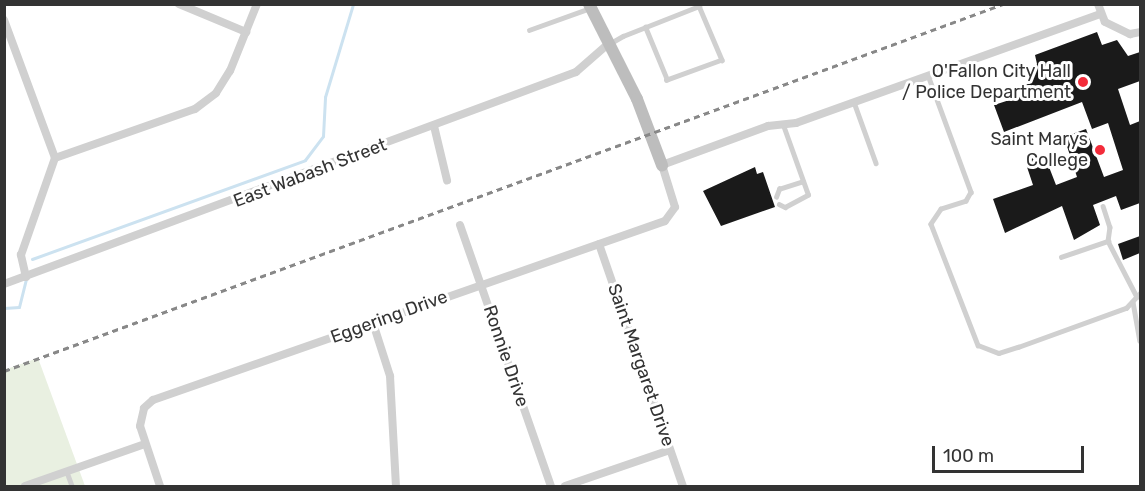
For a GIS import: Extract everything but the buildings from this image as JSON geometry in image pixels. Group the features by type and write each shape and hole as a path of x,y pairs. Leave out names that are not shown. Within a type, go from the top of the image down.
{"street":[{"path":"179,4 246,32"},
{"path":"55,158 195,110 216,93 246,32 256,4"},
{"path":"1098,4 1098,15"},
{"path":"589,6 607,45 638,99 662,165 768,126 783,125 854,102 1098,15"},
{"path":"1098,15 1130,34 1140,32"},
{"path":"4,20 55,158 21,255 26,277"},
{"name":"East Wabash Street","path":"4,284 576,72 607,45"},
{"path":"434,126 447,180"},
{"name":"Eggering Drive","path":"159,486 145,444 141,417 153,400 599,244 671,216 674,199 662,165"},
{"name":"Ronnie Drive","path":"460,225 551,486"},
{"name":"Saint Margaret Drive","path":"599,244 683,486"},
{"path":"373,323 390,376 396,486"},
{"path":"25,486 145,444"},
{"path":"565,486 670,450"}],"lane":[{"path":"529,30 589,6"},
{"path":"607,45 645,27 699,6 722,60 667,80 645,27"},
{"path":"928,75 971,192 966,201 941,209 931,224 978,345 999,353 1137,297"},
{"path":"854,102 876,163"},
{"path":"778,204 785,207 808,195 783,125"},
{"path":"776,197 779,189 803,181"},
{"path":"1103,206 1110,227 1108,241 1137,297 1140,340"},
{"path":"1062,257 1108,241"},
{"path":"67,472 72,486"}],"green space":[{"path":"38,358 85,486 5,486 4,370"}],"waterway":[{"path":"32,259 305,160 323,136 325,97 353,4"},
{"path":"4,308 19,307 26,279"}],"railway":[{"path":"4,371 1003,4"}],"place":[{"name":"O'Fallon City Hall / Police Department","path":"1083,82"},
{"name":"Saint Marys College","path":"1100,150"}]}
